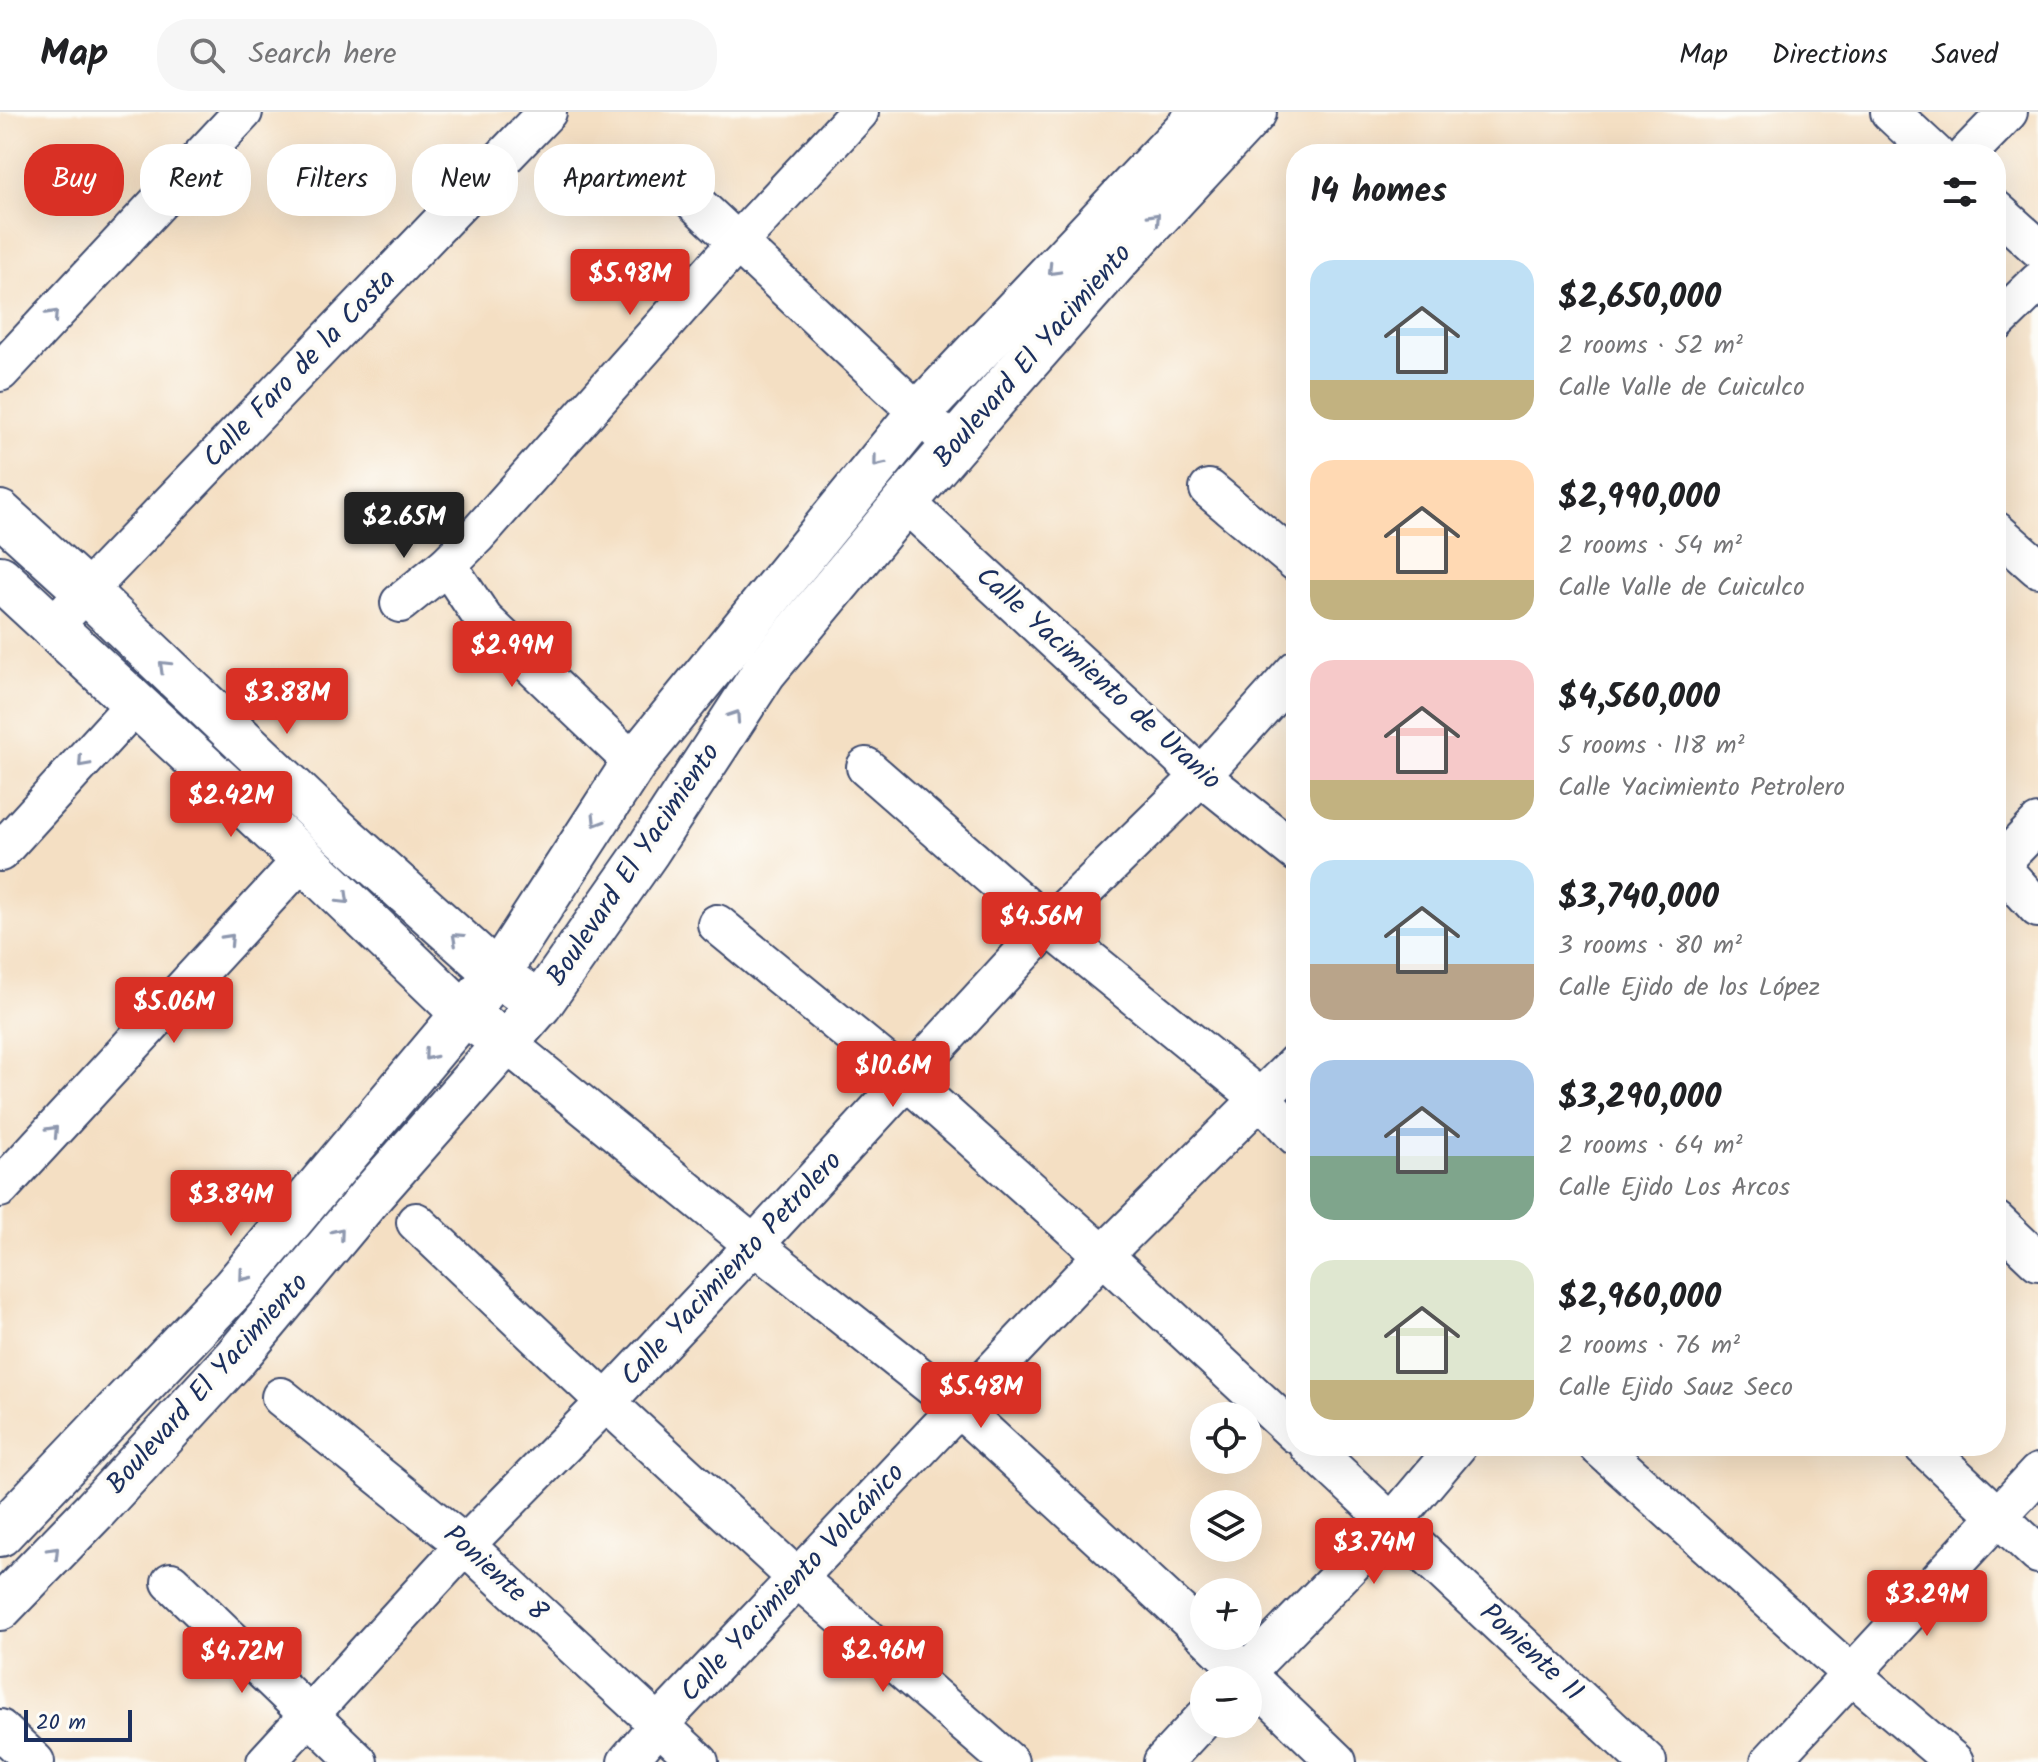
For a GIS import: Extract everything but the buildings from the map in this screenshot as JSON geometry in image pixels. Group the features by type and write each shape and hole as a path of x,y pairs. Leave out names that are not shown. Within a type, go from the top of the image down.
{"street":[{"path":"0,372 243,112"},
{"name":"Calle Faro de la Costa","path":"53,626 547,112"},
{"path":"400,603 447,565 476,536 736,244 859,112"},
{"name":"Boulevard El Yacimiento","path":"0,1534 234,1288 497,974 634,763 919,413 1203,112"},
{"name":"Boulevard El Yacimiento","path":"0,1608 227,1367 374,1192 540,1004 648,850 764,672 954,446 1124,252 1254,112"},
{"path":"1890,112 1924,144"},
{"path":"1977,144 2008,112"},
{"path":"708,216 954,446"},
{"path":"2006,219 2038,248"},
{"path":"2006,313 2038,282"},
{"path":"1209,489 1286,554"},
{"name":"Calle Yacimiento de Uranio","path":"905,502 1201,776 1286,844"},
{"path":"0,513 330,824 497,974 540,1004"},
{"path":"2006,540 2038,568"},
{"path":"447,565 484,620 634,763"},
{"path":"0,578 303,859 463,1013 505,1042 959,1408 1190,1621"},
{"name":"Calle Yacimiento Petrolero","path":"266,1762 465,1545 754,1245 1048,926 1201,776 1286,681"},
{"path":"0,852 135,704"},
{"path":"866,767 1048,926 1261,1099 1286,1125"},
{"path":"2006,856 2038,824"},
{"path":"0,1188 303,859"},
{"path":"2006,874 2038,908"},
{"path":"717,924 907,1080 1103,1255 1286,1425"},
{"name":"Calle Yacimiento Volcánico","path":"627,1762 659,1724 1103,1255 1286,1073"},
{"path":"416,1222 797,1578 1009,1762"},
{"path":"2006,1231 2038,1261"},
{"name":"Poniente 8","path":"281,1397 465,1545 699,1762"},
{"name":"Poniente 11","path":"1320,1456 1647,1762"},
{"path":"1252,1666 1392,1523 1449,1456"},
{"path":"1609,1456 1850,1673 1954,1762"},
{"path":"1934,1456 2038,1554"},
{"path":"1770,1762 2038,1473"},
{"path":"171,1582 358,1762"},
{"path":"1219,1650 1233,1666"},
{"path":"1262,1694 1337,1762"},
{"path":"0,1729 35,1762"},
{"path":"1163,1762 1190,1733"}]}
